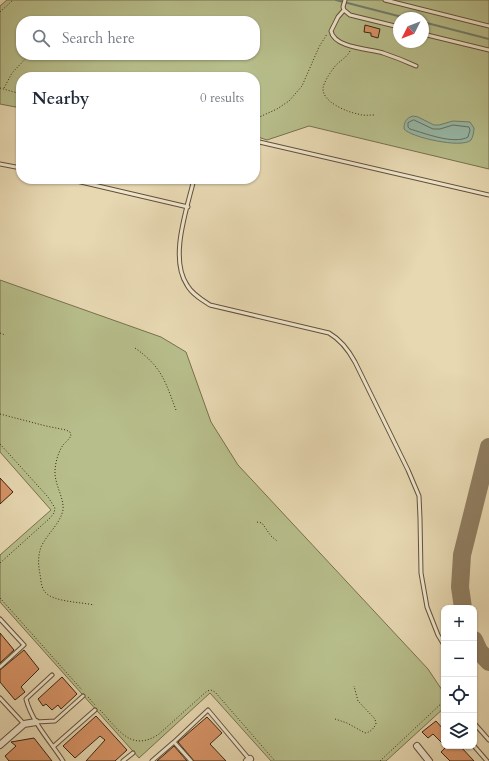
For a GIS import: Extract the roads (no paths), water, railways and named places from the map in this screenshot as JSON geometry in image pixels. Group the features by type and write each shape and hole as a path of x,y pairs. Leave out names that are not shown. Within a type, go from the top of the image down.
{"street":[{"path":"0,745 24,724 36,722"},
{"path":"417,746 429,761"}],"lane":[{"path":"344,0 343,8 331,32 334,39 352,48 382,53 416,66"},
{"path":"385,0 489,26"},
{"path":"343,8 350,15 393,26"},
{"path":"429,35 489,50"},
{"path":"260,142 489,195"},
{"path":"0,164 16,167"},
{"path":"89,184 188,207"},
{"path":"193,184 180,238 178,258 181,273 187,285 197,296 210,305 329,333 338,339 348,350 355,362 408,470 419,496 420,573 427,607 442,641"},
{"path":"0,619 24,645 0,667"},
{"path":"52,675 26,699 28,709 63,761"},
{"path":"36,722 55,721 83,696"},
{"path":"0,698 24,724"},
{"path":"54,746 95,710"},
{"path":"152,761 208,710 249,760"},
{"path":"477,726 489,740"},
{"path":"174,742 191,761"},
{"path":"477,749 487,761"},
{"path":"123,761 133,753"}],"water":[{"path":"413,116 434,125 453,121 470,122 474,128 474,132 471,140 466,142 447,143 436,141 408,132 404,129 404,124 406,121"}],"waterway":[{"path":"336,0 393,15"},
{"path":"429,24 489,39"}]}
